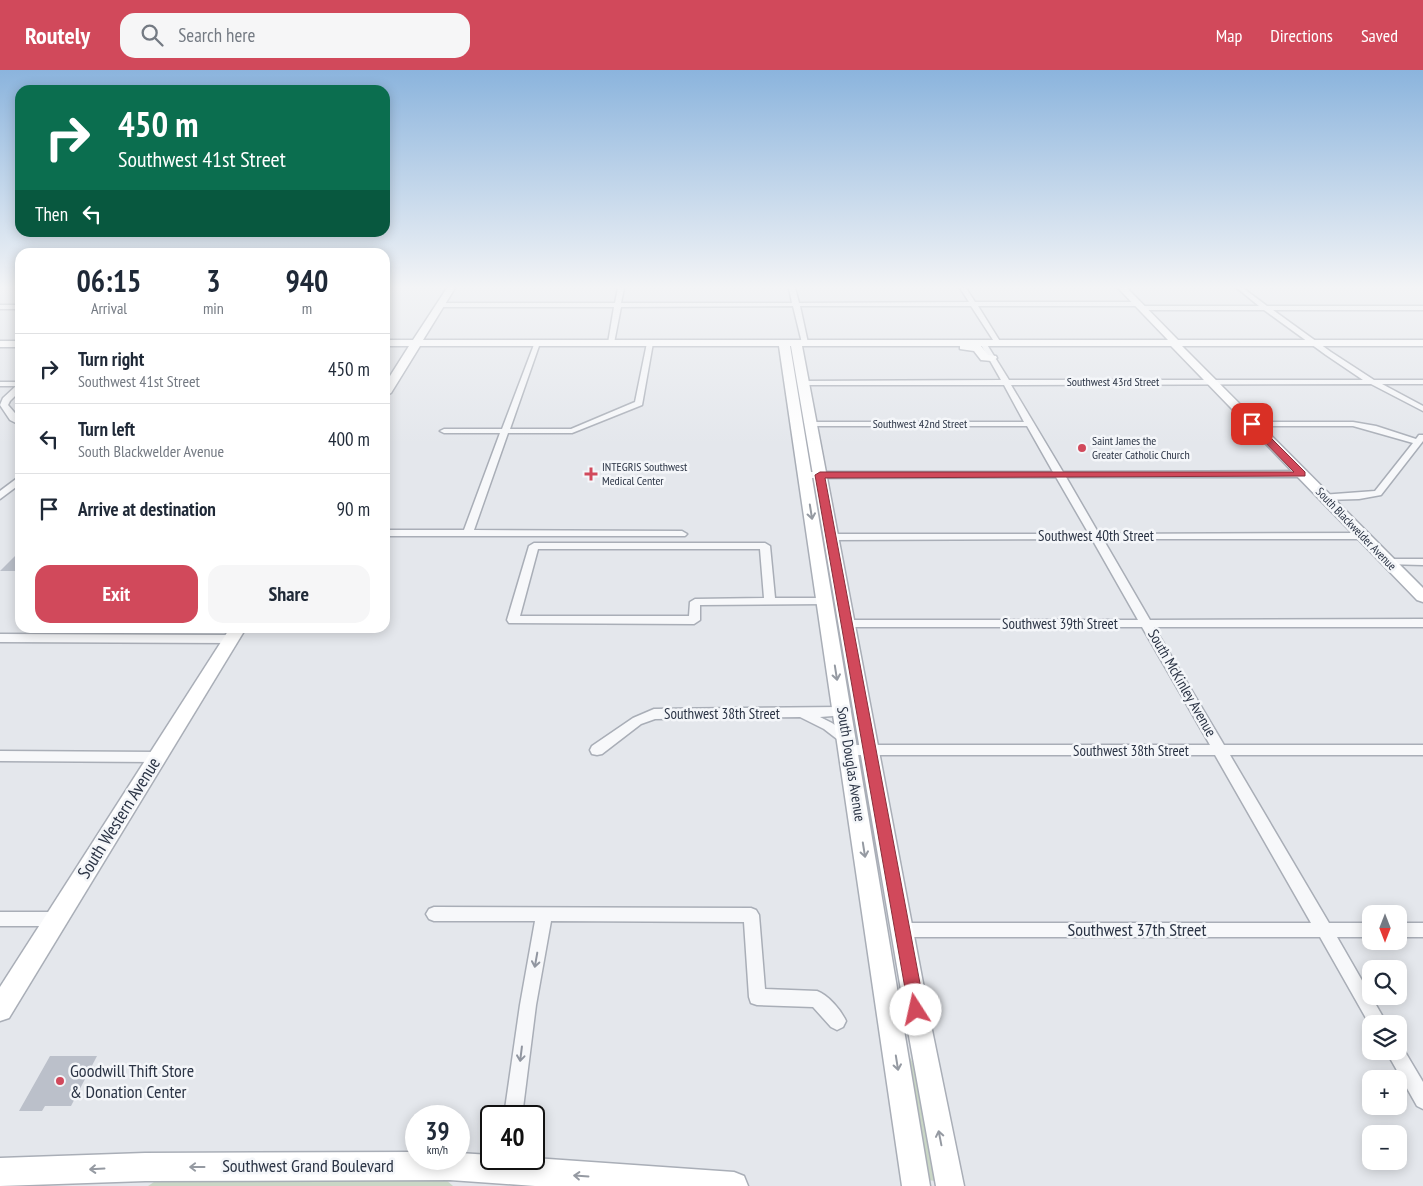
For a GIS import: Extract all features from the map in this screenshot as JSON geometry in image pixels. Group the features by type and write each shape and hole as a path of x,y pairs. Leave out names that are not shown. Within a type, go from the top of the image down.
{"main road":[{"path":"390,343 537,343"},
{"path":"998,343 1174,343"}],"street":[{"path":"390,386 419,340"},
{"name":"South Blackwelder Avenue","path":"1172,340 1179,350 1423,598"},
{"path":"1310,340 1371,382 1423,409"},
{"path":"468,533 537,343 998,343"},
{"path":"444,431 572,431 639,403 650,343"},
{"path":"795,343 820,347 973,348 980,350 988,358"},
{"name":"South Douglas Avenue","path":"795,343 810,424 812,475 830,536 950,1186"},
{"name":"South Douglas Avenue","path":"795,343 812,475 825,601 916,1186"},
{"name":"South McKinley Avenue","path":"983,343 988,358 1007,383 1374,1015"},
{"path":"1174,343 1423,343"},
{"path":"0,344 15,344"},
{"name":"Southwest 43rd Street","path":"803,383 1423,382"},
{"path":"0,384 15,386"},
{"path":"15,391 6,400 4,405 15,420"},
{"name":"Southwest 42nd Street","path":"810,424 1031,424"},
{"path":"1252,424 1353,424 1421,439 1378,493 1358,496 1324,497"},
{"path":"812,475 1302,474"},
{"path":"0,485 15,482"},
{"path":"0,496 15,483"},
{"path":"390,533 682,534"},
{"name":"Southwest 40th Street","path":"830,536 1362,536"},
{"path":"770,601 765,546 534,546 512,620 694,620 695,602 825,601"},
{"path":"1388,562 1423,562"},
{"name":"Southwest 39th Street","path":"846,624 1423,623"},
{"path":"0,638 235,633"},
{"name":"South Western Avenue","path":"0,1009 235,633"},
{"name":"Southwest 38th Street","path":"597,750 637,721 654,714 799,714 842,712"},
{"name":"Southwest 38th Street","path":"799,714 828,726 848,746 869,750 1423,750"},
{"path":"0,756 157,758"},
{"path":"434,914 751,915 757,997 817,999 837,1021"},
{"path":"514,1105 528,1006 544,915"},
{"path":"0,919 56,919"},
{"name":"Southwest 37th Street","path":"902,930 1362,930"},
{"path":"1408,930 1423,930"},
{"path":"891,1025 919,1025"},
{"path":"1400,1060 1423,1100"},
{"name":"Southwest Grand Boulevard","path":"0,1172 145,1167 404,1166 471,1177 490,1170"},
{"name":"Southwest Grand Boulevard","path":"545,1168 723,1186"}],"green space":[{"path":"904,1036 906,1037 909,1055 921,1082 936,1181 927,1180"},
{"path":"160,1178 445,1179 453,1186 148,1186"}],"building":[{"path":"15,556 15,571 0,571"},
{"name":"Goodwill Thift Store & Donation Center","path":"50,1056 97,1056 71,1106 45,1106 42,1111 19,1111"}],"place":[{"name":"Saint James the Greater Catholic Church","path":"1082,448"},
{"name":"INTEGRIS Southwest Medical Center","path":"591,474"},
{"name":"Goodwill Thift Store & Donation Center","path":"60,1081"}],"route":[{"path":"916,1010 820,475 1302,474 1252,424"}]}
